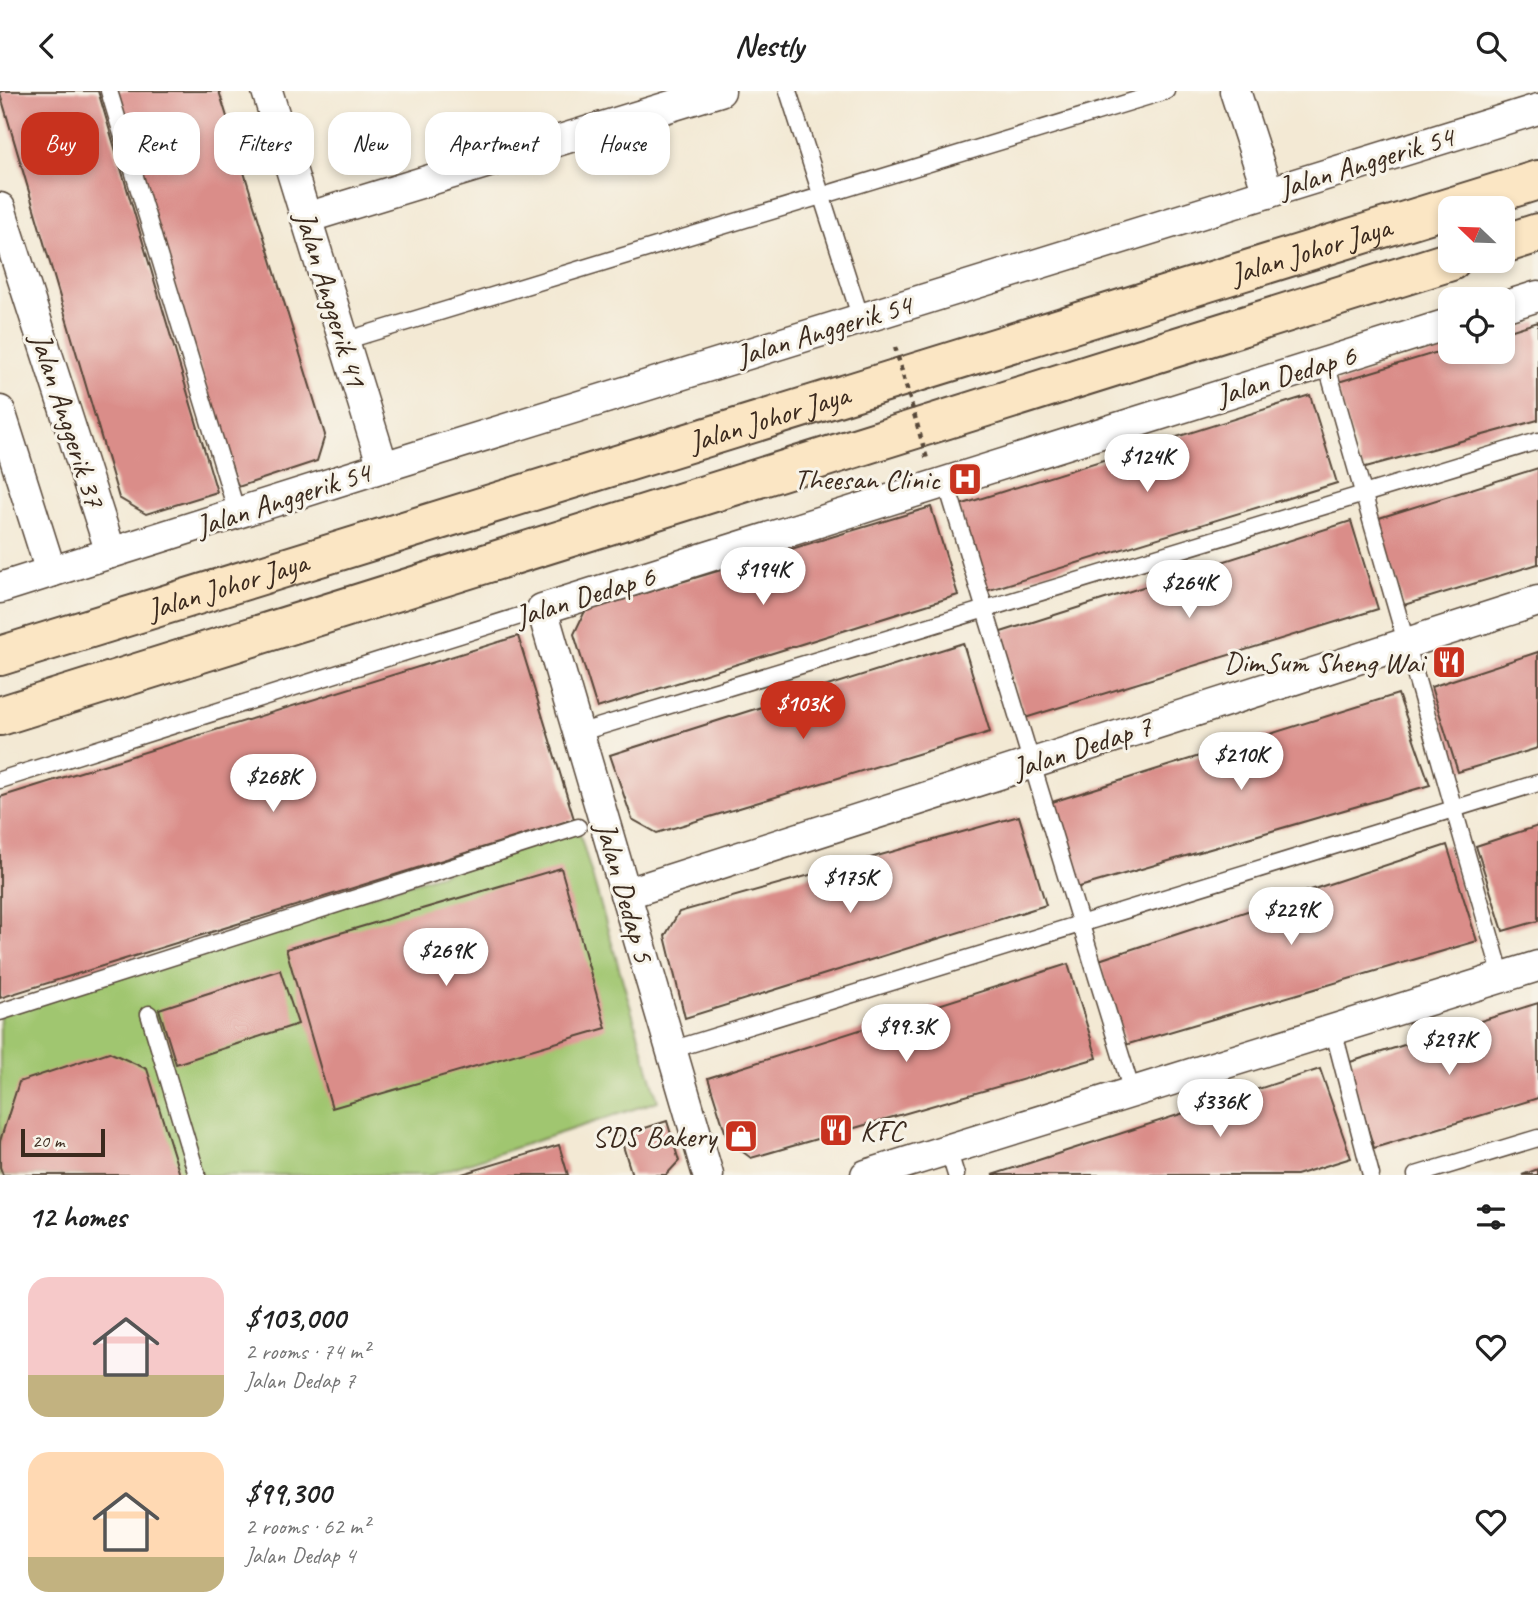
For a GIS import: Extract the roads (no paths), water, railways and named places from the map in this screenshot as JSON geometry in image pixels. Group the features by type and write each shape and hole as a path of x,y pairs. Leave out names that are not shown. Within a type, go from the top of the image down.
{"main road":[{"name":"Jalan Johor Jaya","path":"0,656 1538,180"},
{"path":"1516,240 1538,233"},
{"name":"Jalan Johor Jaya","path":"0,716 1438,265"}],"street":[{"name":"Jalan Anggerik 41","path":"267,91 383,467"},
{"path":"306,218 720,91"},
{"path":"1235,91 1268,193"},
{"name":"Jalan Anggerik 54","path":"0,588 1538,109"},
{"name":"Jalan Anggerik 37","path":"0,208 111,553"},
{"path":"1515,303 1538,296"},
{"name":"Jalan Dedap 6","path":"542,609 1438,327"},
{"name":"Jalan Anggerik 37","path":"0,411 51,572"},
{"name":"Jalan Dedap 7","path":"625,894 1538,601"},
{"name":"Jalan Dedap 5","path":"542,609 708,1175"},
{"path":"866,1175 952,1162 1132,1092 1538,966"}],"lane":[{"path":"109,91 237,513"},
{"path":"788,91 861,319"},
{"path":"344,341 1166,91"},
{"path":"1326,363 1502,977"},
{"path":"578,733 1538,441"},
{"path":"946,482 1132,1092"},
{"name":"Jalan Dedap 6","path":"0,780 542,609"},
{"path":"671,1050 1538,783"},
{"path":"0,1012 578,827"},
{"path":"149,1014 197,1175"},
{"path":"1333,1029 1371,1175"},
{"path":"1416,1175 1538,1137"}],"place":[{"name":"Theesan Clinic","path":"965,479"},
{"name":"DimSum Sheng Wai","path":"1449,662"},
{"name":"KFC","path":"836,1130"},
{"name":"SDS Bakery","path":"741,1136"}]}
